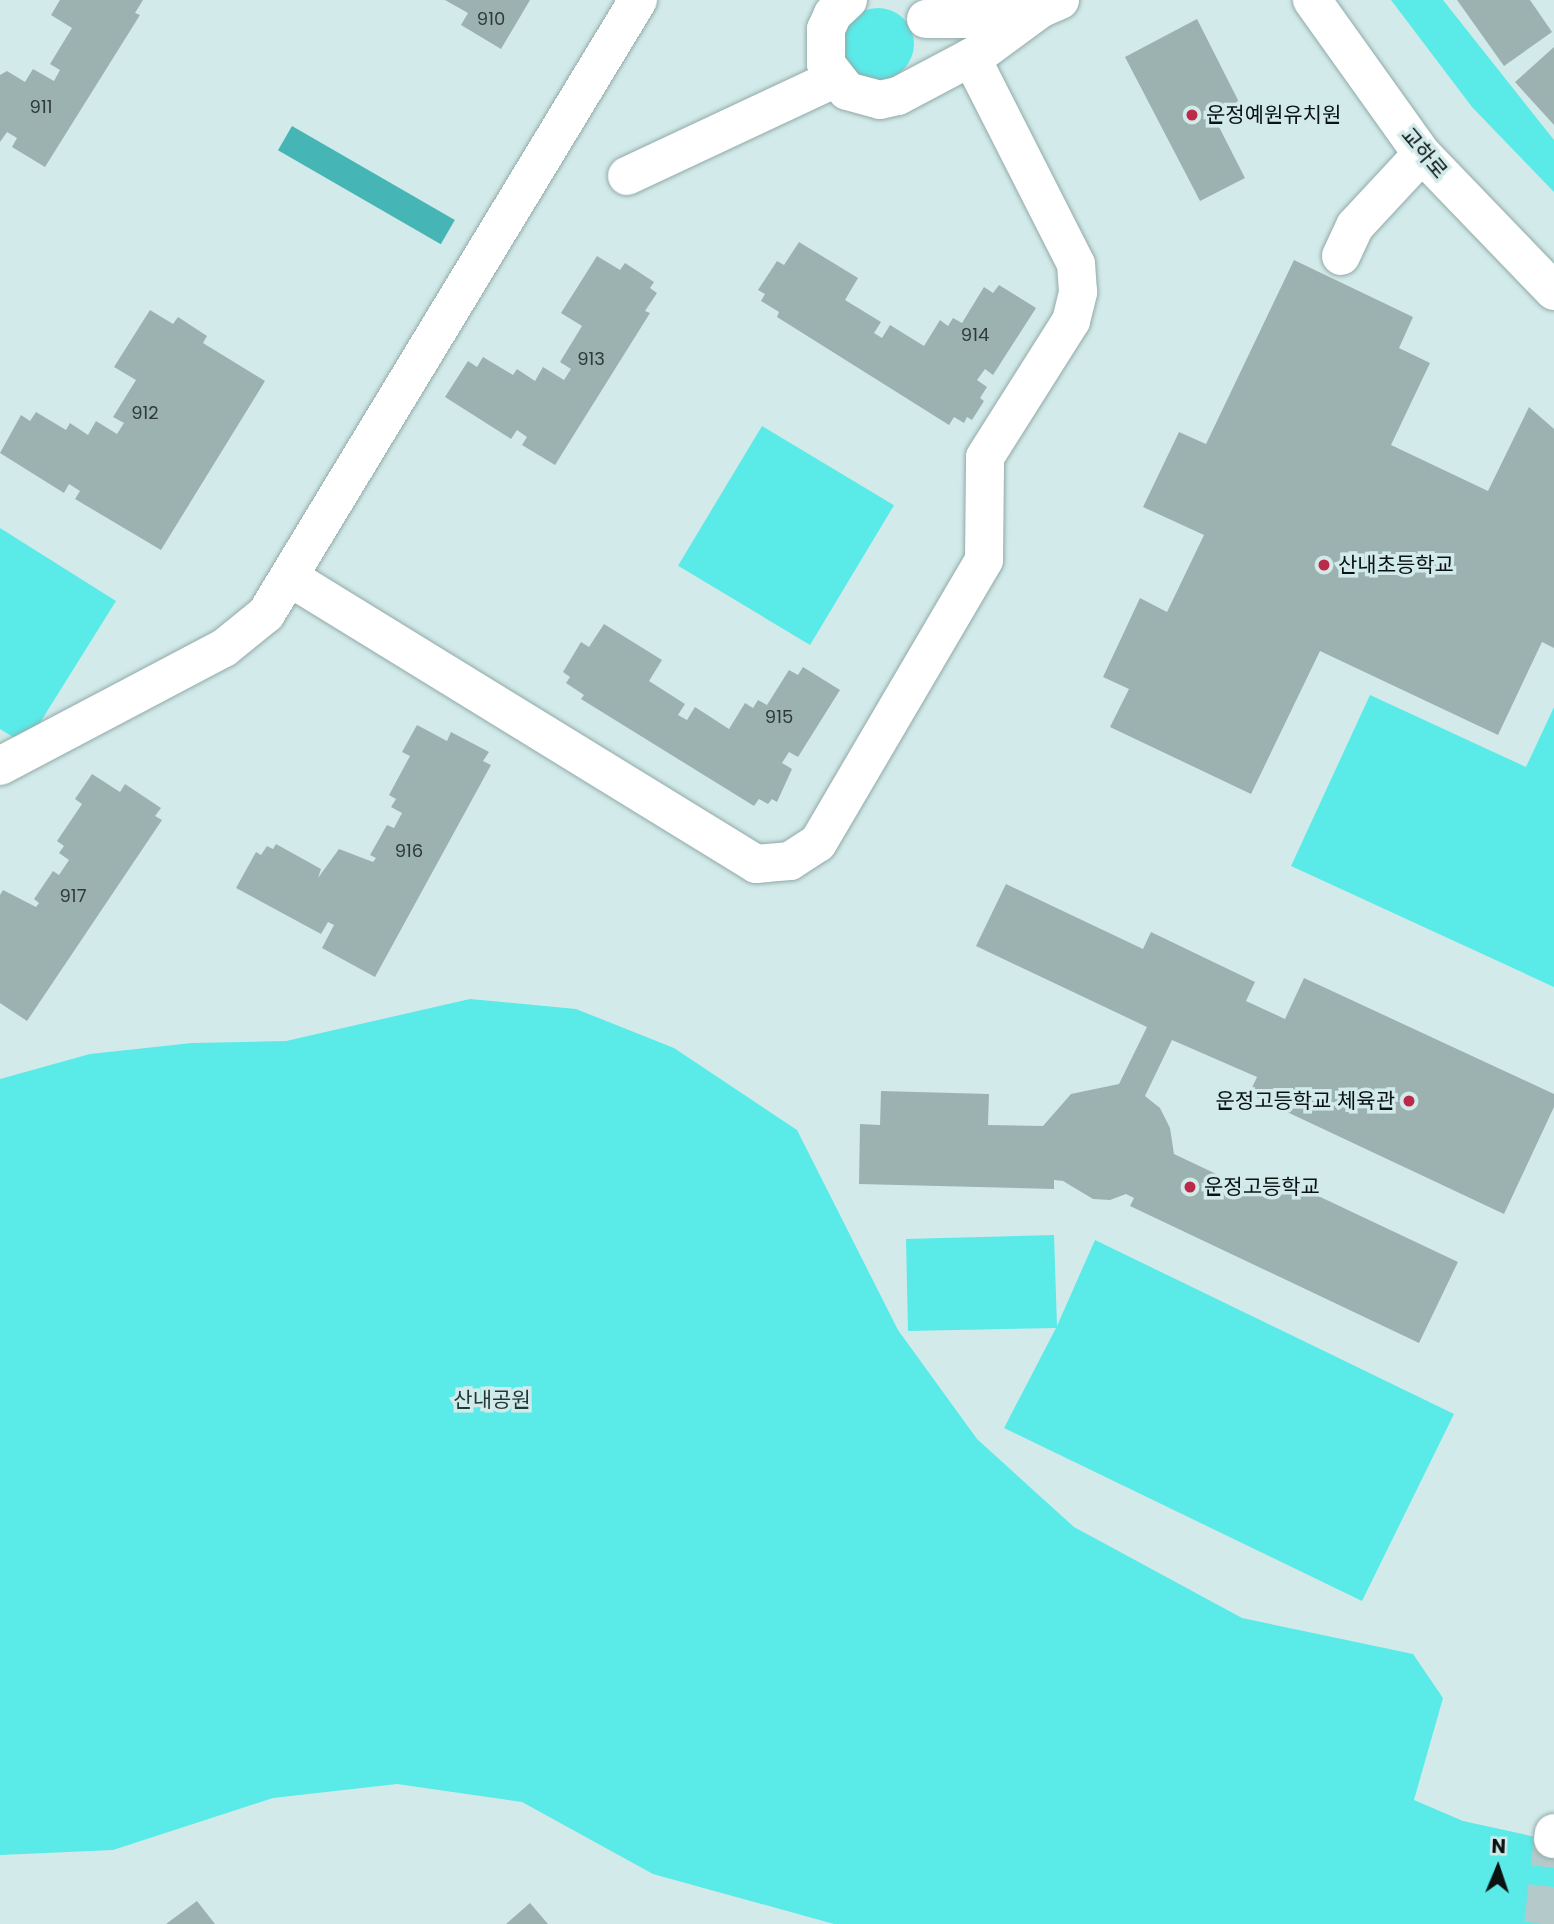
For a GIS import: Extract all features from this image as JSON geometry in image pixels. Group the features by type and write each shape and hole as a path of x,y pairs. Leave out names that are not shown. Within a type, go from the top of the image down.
{"street":[{"path":"0,766 224,648 266,614 638,0"},
{"name":"교하로","path":"1312,0 1422,154 1554,291"},
{"path":"915,87 932,55 917,9 969,19 1050,4"},
{"path":"831,5 823,47 834,79 863,98 880,100 915,87 971,57 1050,4"},
{"path":"289,577 756,864 790,861 818,843 984,560 985,457 1071,321 1078,292 1076,264 971,57"},
{"path":"627,176 834,79"},
{"path":"1341,256 1355,226 1422,154"}],"green space":[{"path":"1391,0 1443,0 1554,140 1554,192 1472,107"},
{"path":"878,8 898,14 908,24 914,44 908,64 898,74 878,80 858,74 848,64 842,44 848,24 858,14"},
{"path":"762,426 894,505 810,645 678,566"},
{"path":"0,528 116,601 26,745 0,729"},
{"path":"1370,695 1526,767 1554,707 1554,987 1291,866"},
{"name":"산내공원","path":"470,999 576,1009 674,1048 797,1130 898,1330 977,1439 1074,1527 1242,1618 1413,1654 1443,1698 1414,1800 1463,1821 1554,1841 1554,1924 834,1924 653,1874 522,1802 397,1784 273,1798 113,1850 0,1855 0,1079 90,1054 192,1043 286,1041"},
{"path":"1054,1235 1057,1326 1095,1240 1454,1414 1362,1601 1004,1428 1056,1328 908,1331 906,1239"}],"shaded area":[{"path":"292,126 455,220 441,244 278,150"}],"building":[{"path":"60,0 143,0 135,13 140,15 45,167 12,147 17,138 7,132 0,142 0,75 7,71 25,82 33,69 54,81 60,70 50,64 72,28 51,15"},
{"path":"445,0 530,0 501,49 461,25 468,13"},
{"path":"1457,0 1530,0 1552,32 1504,66"},
{"name":"운정예원유치원","path":"1197,19 1242,108 1216,121 1245,178 1200,201 1125,57"},
{"path":"1554,47 1554,125 1515,82"},
{"path":"799,242 858,278 845,300 881,322 874,333 882,338 890,325 924,346 940,320 948,326 953,318 962,323 984,287 993,293 999,285 1036,308 993,375 985,369 977,380 987,387 980,398 984,401 972,420 967,417 964,423 954,417 949,425 777,317 779,312 761,301 765,294 758,290 777,261 784,265"},
{"path":"597,256 620,270 625,263 654,282 650,288 657,293 645,311 650,313 555,465 522,445 527,437 517,430 511,439 445,397 468,361 477,367 483,357 513,375 517,369 535,381 543,367 564,380 571,369 560,362 582,326 561,313"},
{"path":"1294,260 1413,317 1399,348 1430,363 1391,445 1488,491 1529,407 1554,429 1554,648 1542,642 1498,735 1320,651 1251,794 1110,727 1129,689 1103,677 1140,598 1167,612 1204,535 1143,507 1179,432 1206,444"},
{"path":"150,310 173,324 178,317 207,336 203,343 265,381 161,550 75,499 80,491 69,484 64,493 0,453 21,415 30,421 36,412 66,430 70,423 88,435 96,421 117,434 124,423 113,417 136,380 114,367"},
{"path":"604,624 662,660 649,681 685,704 678,715 687,720 695,707 729,729 745,703 753,708 758,700 767,705 789,670 798,675 803,667 840,690 798,757 789,752 782,763 792,769 777,802 772,799 768,804 759,799 754,806 581,699 584,695 566,683 570,677 563,672 581,642 589,647"},
{"path":"417,725 447,741 451,732 489,752 483,761 491,765 375,977 322,948 334,925 328,922 321,934 236,888 256,852 261,855 267,846 273,849 276,844 321,869 318,878 339,849 373,862 376,858 370,855 387,825 394,828 402,813 391,807 396,799 389,795 410,756 402,752"},
{"path":"92,774 120,792 125,784 161,808 155,816 162,820 27,1021 0,1003 0,895 3,890 36,907 39,903 34,899 53,871 59,875 69,860 59,853 64,846 57,841 82,804 75,799"},
{"name":"운정고등학교","path":"1006,884 1143,949 1151,932 1255,982 1246,1001 1285,1019 1304,978 1554,1094 1554,1107 1504,1214 1249,1094 1257,1077 1172,1040 1145,1096 1160,1108 1170,1128 1174,1154 1267,1198 1278,1177 1458,1262 1419,1343 1130,1206 1134,1198 1126,1194 1110,1200 1093,1199 1063,1181 1054,1180 1054,1189 859,1184 860,1124 880,1125 881,1091 989,1094 988,1125 1043,1126 1071,1094 1119,1084 1147,1027 976,946"},
{"path":"197,1901 215,1924 166,1924"},
{"path":"530,1903 548,1924 506,1924"}],"tunnel":[{"path":"1543,1924 1553,1839"}],"place":[{"name":"운정예원유치원","path":"1192,115"},
{"name":"산내초등학교","path":"1324,565"},
{"name":"운정고등학교 체육관","path":"1409,1101"},
{"name":"운정고등학교","path":"1190,1187"}]}
